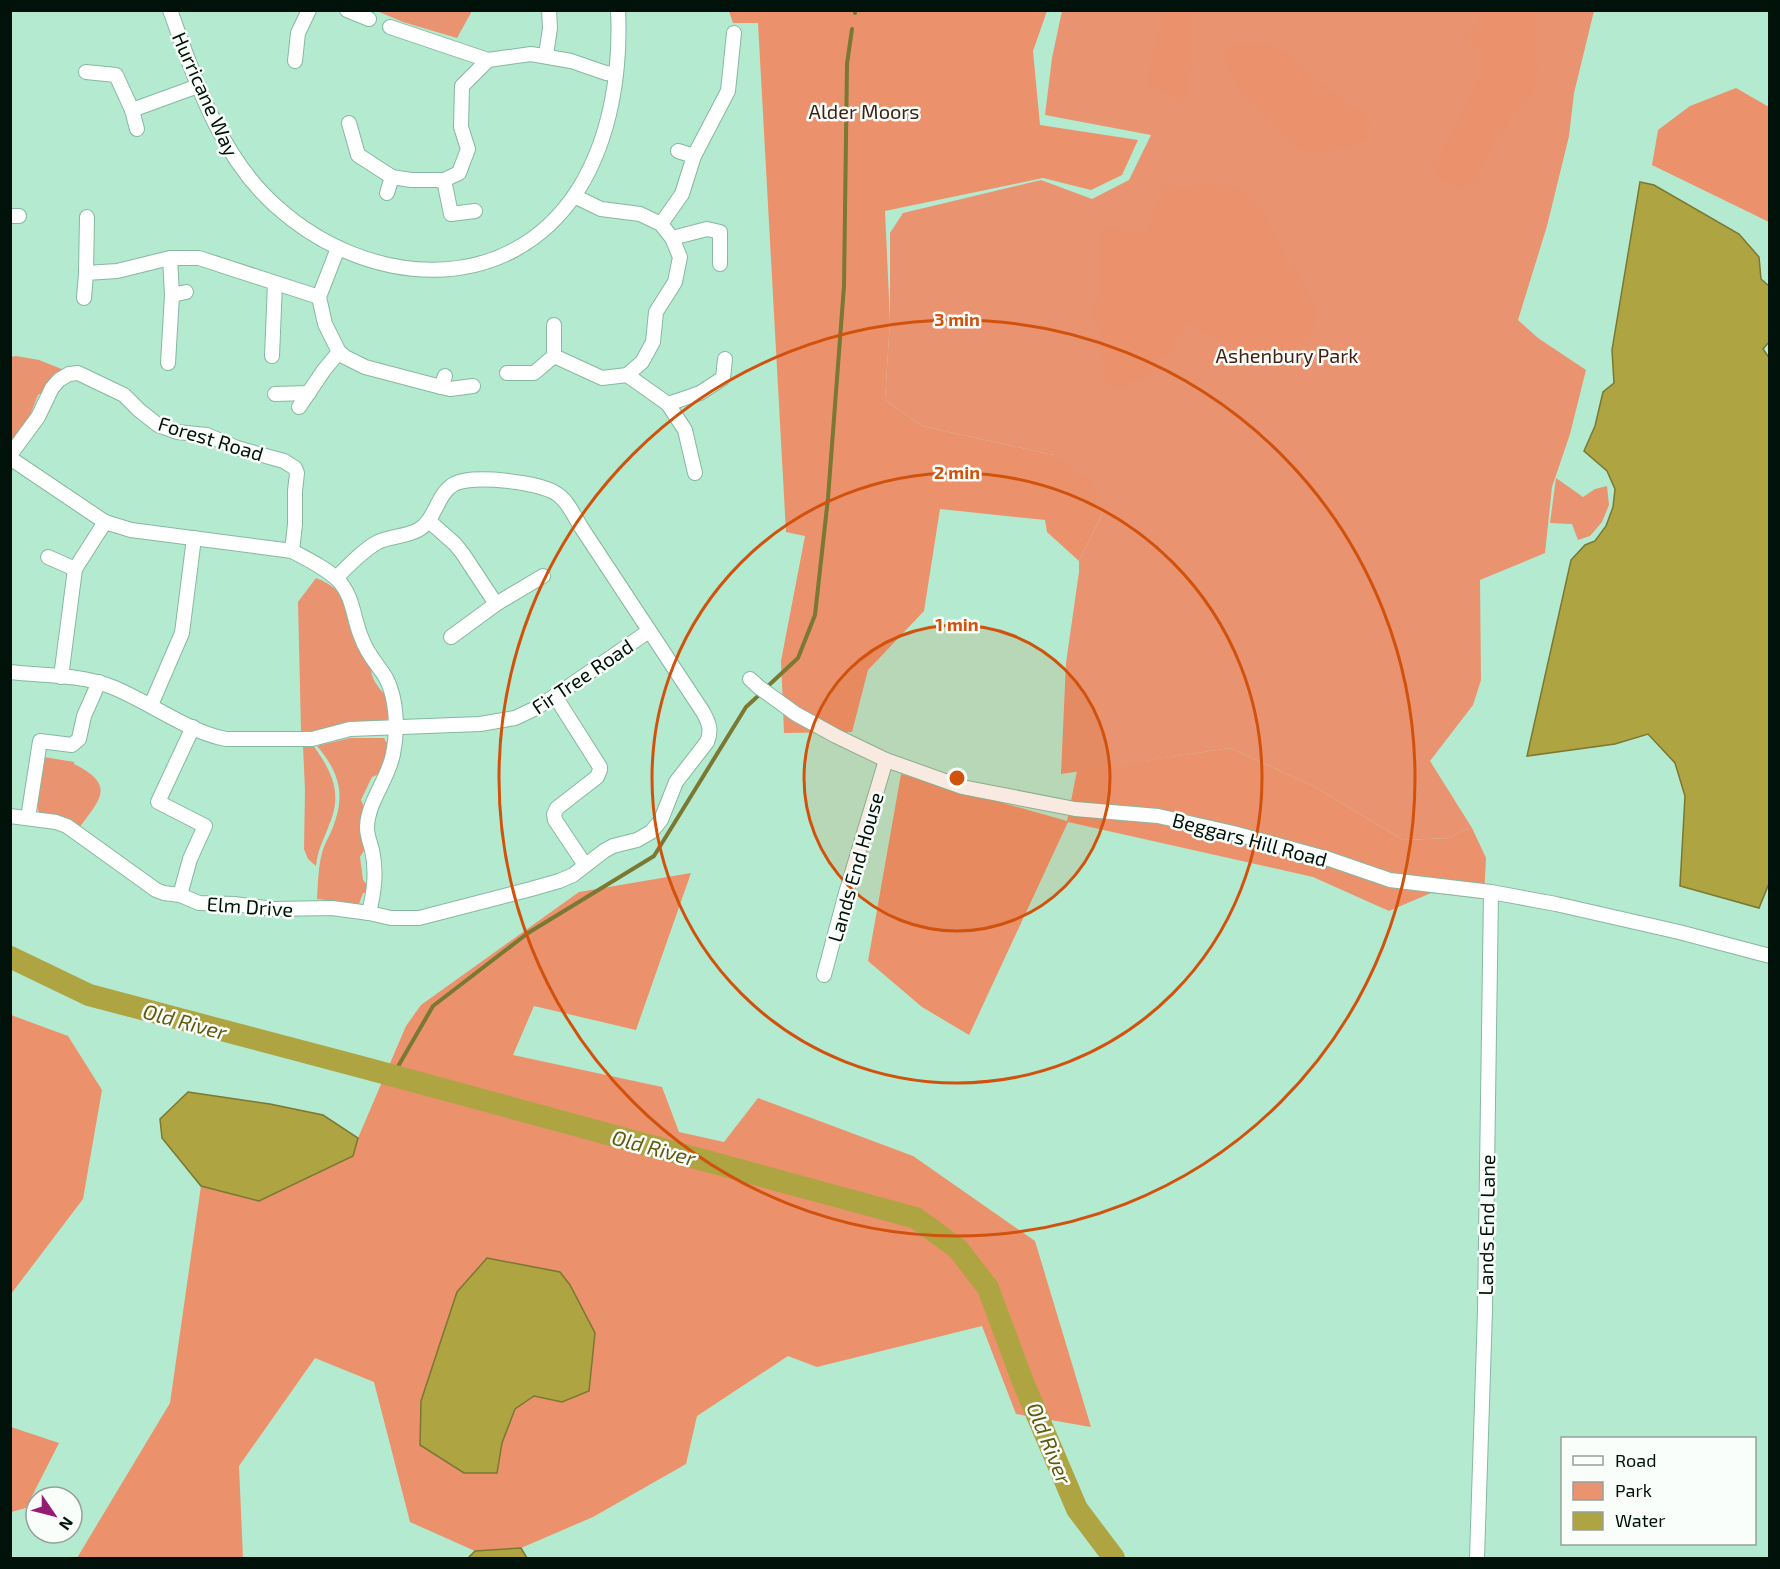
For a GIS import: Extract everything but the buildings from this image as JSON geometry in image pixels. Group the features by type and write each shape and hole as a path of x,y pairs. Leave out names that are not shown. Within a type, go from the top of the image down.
{"street":[{"name":"Hurricane Way","path":"170,10 198,86 222,137 245,173 268,199 290,218 338,248 384,265 414,270 443,270 477,264 510,251 532,238 555,219 574,196 589,171 603,136 616,74 618,10"},
{"path":"296,61 298,33 309,10"},
{"path":"347,10 369,18"},
{"path":"546,56 550,28 549,10"},
{"path":"390,27 488,60 531,54 571,61 606,73 616,74"},
{"path":"661,224 682,194 694,156 728,91 734,33"},
{"path":"350,123 358,155 392,177 411,180 444,180 459,173 468,149 461,127 462,86 488,60"},
{"path":"86,72 116,75 132,110 137,129"},
{"path":"132,110 198,86"},
{"path":"678,151 694,156"},
{"path":"387,193 392,177"},
{"path":"444,180 451,214"},
{"path":"554,356 602,378 627,375 642,362 653,342 656,312 675,282 680,257 672,238 661,224 640,214 601,209 574,196"},
{"path":"437,219 451,214 476,211"},
{"path":"84,298 87,217"},
{"path":"672,238 707,229 726,230 720,264"},
{"path":"338,248 319,297 325,324 339,352 365,367 411,386 443,381 450,389 473,386"},
{"path":"86,273 117,271 170,258 199,258 319,297"},
{"path":"168,363 172,295 170,258"},
{"path":"272,356 275,283"},
{"path":"172,295 186,292"},
{"path":"507,373 534,373 554,356 554,325"},
{"path":"299,407 316,391 328,364 339,352"},
{"path":"668,404 700,393 723,378 724,359"},
{"name":"Forest Road","path":"78,373 124,395 158,425 177,432 207,435 237,448 284,461 295,468 297,473 292,551 130,530 105,522 10,457 38,417 52,388 69,374 78,373"},
{"path":"627,375 668,404 685,430 694,473"},
{"path":"275,394 316,391"},
{"path":"336,579 377,543 417,531 429,521 438,502 454,484 469,480 528,484 550,489 564,499 649,631"},
{"path":"429,521 455,544 496,604"},
{"path":"61,677 75,569 105,522"},
{"path":"151,705 182,633 194,538"},
{"path":"292,551 336,579 349,597 363,643 390,686 395,728 393,755 390,767 374,801 367,827 374,864 375,886 369,913"},
{"path":"48,557 75,569"},
{"path":"451,637 496,604 543,576"},
{"name":"Fir Tree Road","path":"193,727 226,739 312,739 350,729 480,724 502,721 524,715 649,631 703,712 710,728 710,735 676,782 661,820 651,832 637,840 613,846 585,865"},
{"path":"10,672 94,680 151,705 193,727 158,802 205,826 190,860 180,895"},
{"name":"Beggars Hill Road","path":"750,679 796,714 886,760 962,787 1075,808 1158,816 1329,859 1390,880 1491,892 1679,932 1770,956"},
{"path":"28,818 40,741 72,745 76,743 84,716 99,682"},
{"path":"555,696 600,766 597,777 557,808 554,814 555,820 585,865"},
{"name":"Lands End House","path":"824,975 886,760"},
{"name":"Elm Drive","path":"10,816 56,822 67,826 156,890 180,895 199,903 234,904 273,909 332,908 391,918 426,917 559,881 573,875 585,865"},
{"name":"Lands End Lane","path":"1477,1558 1485,1310 1491,892"}],"green space":[{"path":"377,11 472,11 457,38 403,22"},
{"name":"Alder Moors","path":"729,11 1047,11 1033,51 1040,125 1138,140 1122,175 1091,190 1043,178 885,211 890,320 885,400 922,426 1053,455 1090,482 1103,512 1079,561 1047,532 1045,520 940,509 924,611 868,670 852,732 784,733 781,661 805,536 786,532 758,23 733,23"},
{"name":"Ashenbury Park","path":"1062,11 1594,11 1574,93 1569,136 1547,226 1518,320 1538,338 1586,370 1570,434 1552,487 1545,553 1480,580 1481,680 1473,705 1430,761 1472,828 1450,838 1403,840 1315,787 1230,748 1061,774 1066,663 1079,561 1103,512 1053,455 922,426 885,400 890,320 890,233 903,213 1041,180 1092,199 1129,180 1151,135 1045,115 1052,58"},
{"path":"1164,11 1194,11 1190,74 1183,106 1177,100 1149,86 1152,57"},
{"path":"1479,11 1533,11 1537,39 1538,83 1501,132 1477,179 1462,188 1437,179 1433,164 1457,126 1481,70 1480,49 1466,39 1465,33 1477,28"},
{"path":"1263,42 1283,51 1327,88 1367,116 1370,126 1366,140 1348,148 1307,153 1283,137 1235,83 1223,60 1225,48 1242,43"},
{"path":"1736,88 1769,107 1769,222 1652,165 1658,130 1690,106"},
{"path":"1200,184 1226,185 1246,194 1260,208 1272,225 1276,238 1298,274 1310,300 1316,303 1315,323 1312,331 1308,338 1282,362 1206,334 1190,323 1185,326 1170,355 1157,362 1145,381 1137,378 1129,380 1126,387 1110,387 1103,368 1099,332 1092,313 1099,290 1101,234 1104,228 1110,226 1129,233 1148,233 1157,201 1169,185 1184,187"},
{"path":"10,357 39,360 64,370 44,392 38,395 29,418 10,444"},
{"path":"1556,478 1583,497 1595,489 1607,486 1609,505 1602,522 1590,536 1578,540 1572,524 1550,523"},
{"path":"316,578 336,589 341,595 356,642 371,667 376,683 387,696 389,715 386,723 314,732 301,731 298,602"},
{"path":"350,738 384,738 386,742 389,742 381,773 372,777 361,800 365,808 365,849 360,857 363,880 368,886 359,904 317,899 321,859 337,815 339,794 331,765 317,746"},
{"path":"313,745 330,774 335,793 333,813 319,850 316,866 308,859 304,849 303,746"},
{"path":"1230,748 1315,787 1403,840 1450,838 1472,828 1486,858 1484,899 1431,893 1389,911 1313,877 1068,822 969,1035 922,1007 868,961 901,774 1067,821 1077,771"},
{"path":"44,757 74,762 96,779 100,786 98,800 79,828 39,813 38,794"},
{"path":"691,873 636,1030 534,1006 513,1055 662,1087 679,1132 724,1142 758,1098 913,1156 1035,1241 1091,1427 1016,1414 982,1326 817,1367 788,1356 697,1416 686,1464 593,1517 521,1548 475,1551 410,1522 374,1382 315,1358 239,1466 243,1558 77,1558 170,1403 201,1186 259,1201 353,1156 358,1138 406,1026 421,1005 579,892"},
{"path":"11,1015 68,1036 102,1090 83,1199 11,1294"},
{"path":"11,1427 59,1443 38,1485 24,1485 24,1509 11,1512"}],"water":[{"path":"1640,182 1654,185 1739,234 1759,257 1761,279 1769,286 1769,342 1763,349 1770,359 1770,881 1759,908 1680,886 1685,796 1675,763 1648,734 1615,744 1527,756 1571,560 1585,545 1595,541 1606,526 1613,507 1615,489 1607,471 1584,451 1595,426 1603,392 1614,383 1612,350"},
{"path":"188,1092 270,1104 323,1115 358,1138 353,1156 259,1201 201,1186 162,1138 160,1119"},
{"path":"487,1258 560,1272 570,1285 595,1333 589,1391 562,1402 534,1396 515,1409 502,1443 497,1473 464,1473 420,1445 421,1401 457,1292"},
{"path":"521,1548 527,1558 468,1558 475,1551"}],"waterway":[{"path":"768,686 798,658 815,615 828,498 844,286 847,64 852,29"},
{"path":"393,1075 433,1006 528,933 654,856 746,707 758,696"},
{"name":"Old River","path":"10,957 89,995 916,1218 958,1249 988,1288 1023,1382 1077,1509 1114,1558"},
{"name":"Old River","path":"1106,1558 1111,1554"}]}
